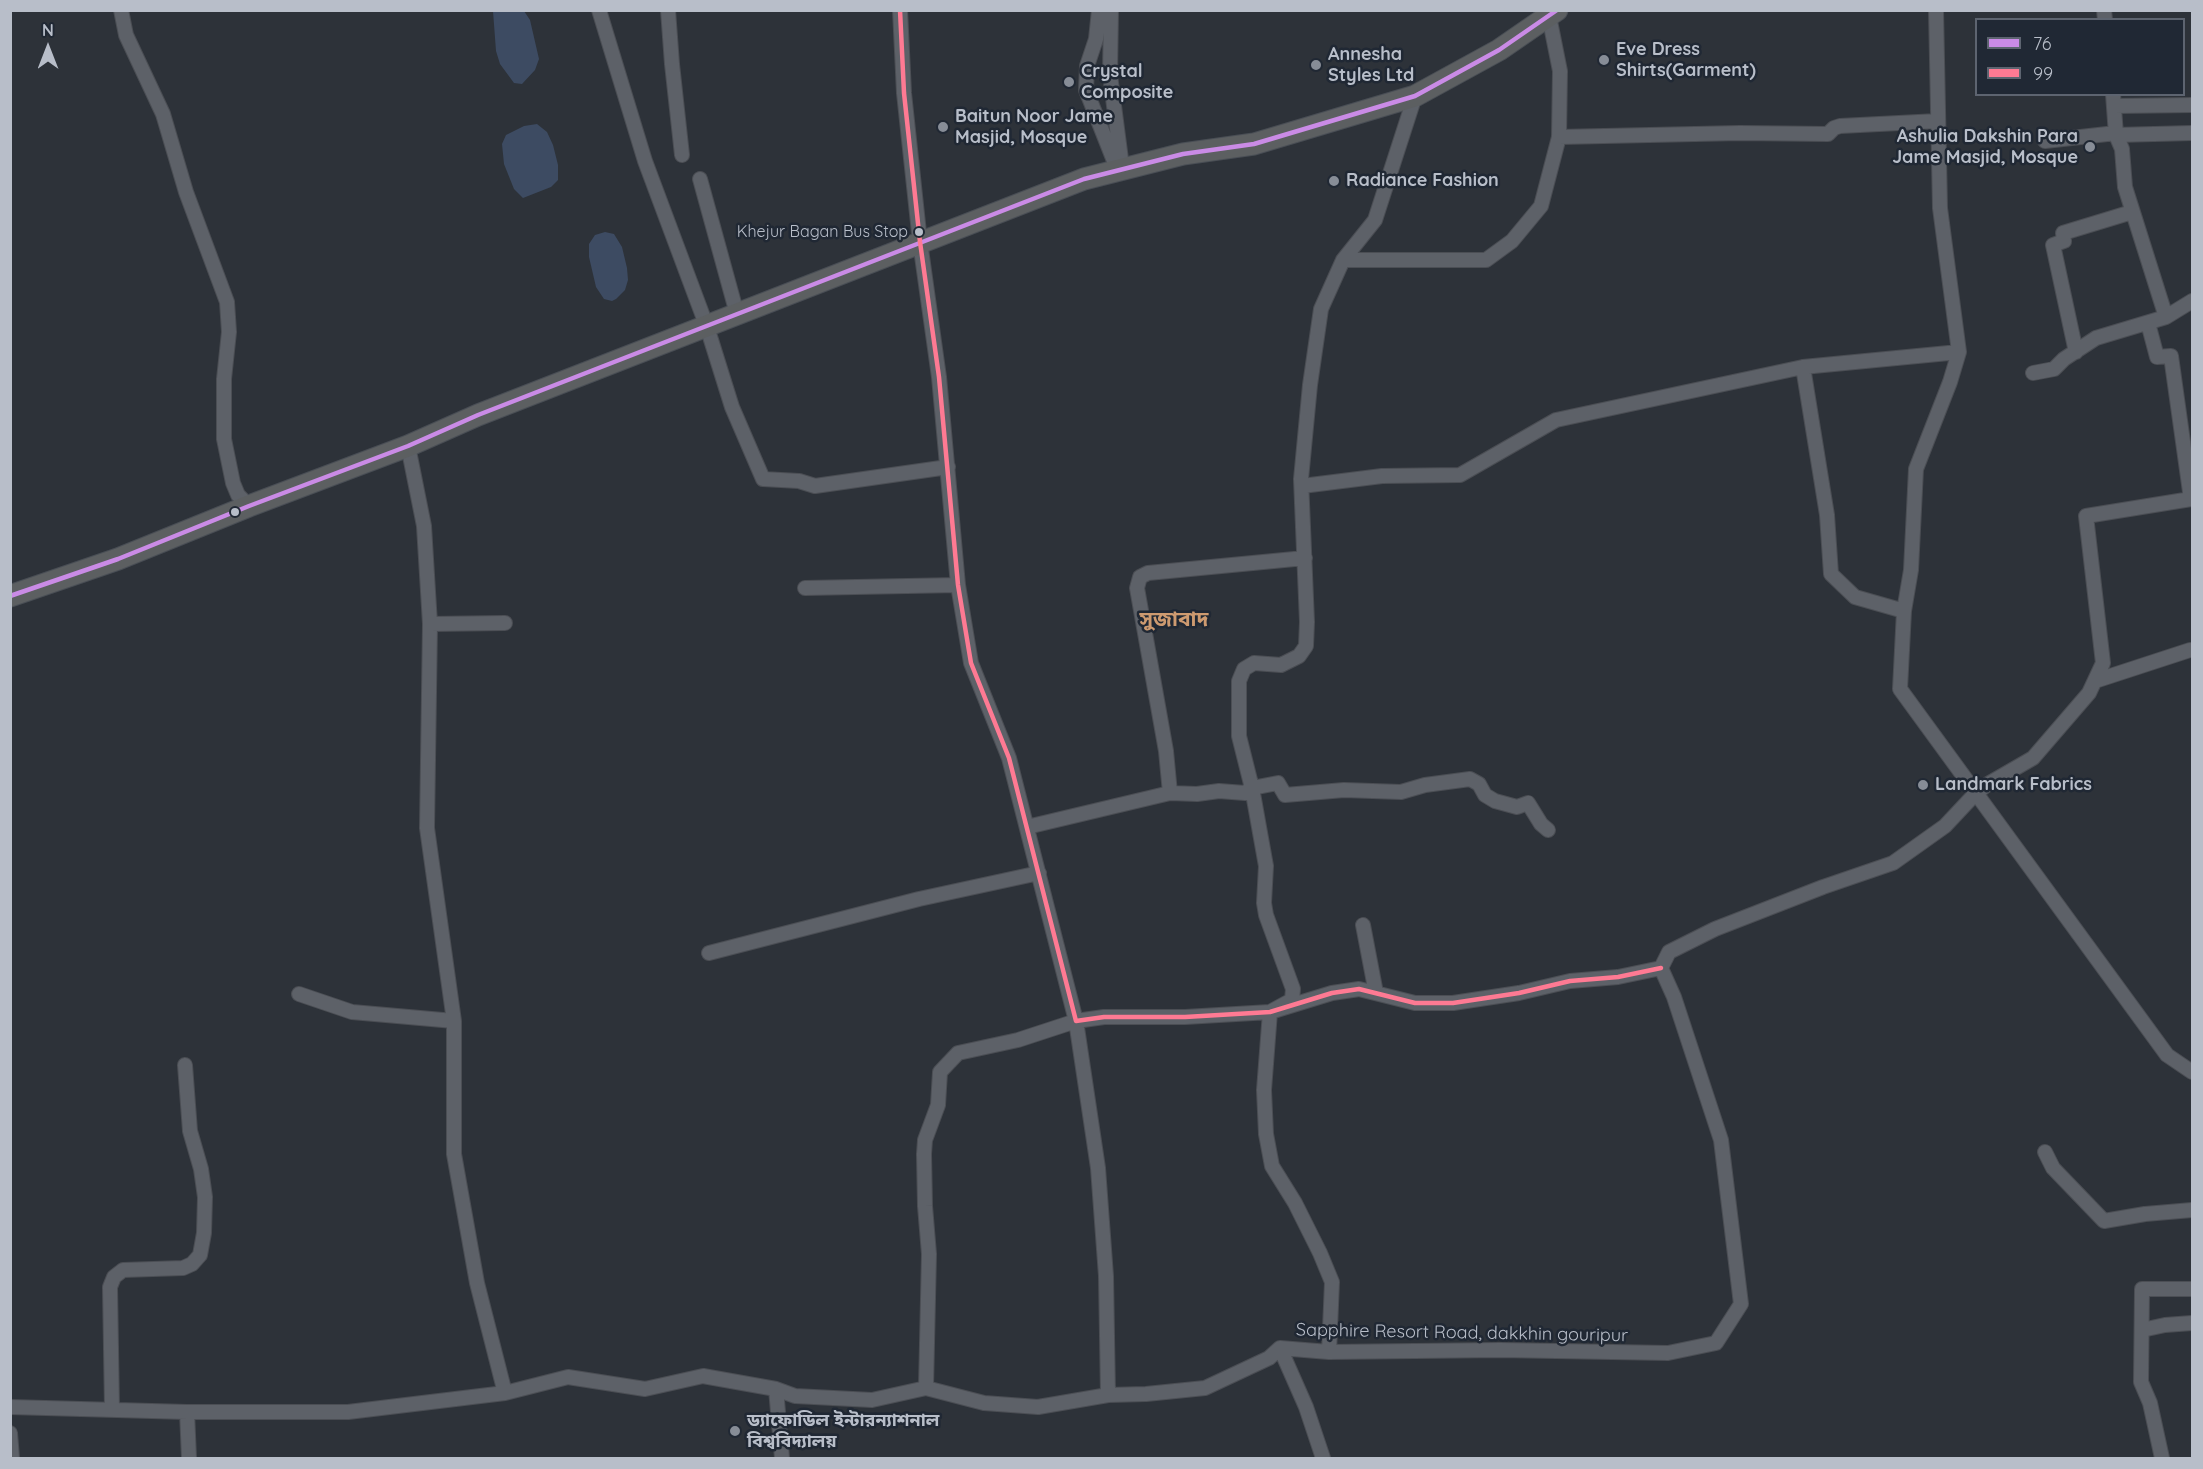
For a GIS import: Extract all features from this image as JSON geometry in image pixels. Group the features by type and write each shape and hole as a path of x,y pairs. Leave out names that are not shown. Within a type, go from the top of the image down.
{"highway":[{"path":"10,596 118,559 249,506 408,446 478,415 1084,179 1183,154 1254,144 1415,96 1499,50 1553,13"}],"street":[{"path":"121,10 126,35 163,114 186,192 227,302 229,332 224,379 224,439 233,483 238,495 249,506"},
{"path":"599,10 645,160 707,327 732,407 763,479 799,481 815,486 948,467"},
{"path":"668,10 682,155"},
{"path":"900,10 904,93 920,242 939,377 958,585 971,663 1009,758 1076,1022 1098,1168 1106,1276 1108,1395"},
{"path":"1099,10 1096,39 1087,66 1086,90 1120,170"},
{"path":"1110,10 1110,75 1120,170"},
{"path":"1936,10 1940,208 1959,352 1916,469 1911,570 1904,611 1900,689 2167,1055 2193,1072"},
{"path":"1343,260 1486,260 1512,242 1541,206 1559,137 1560,71 1553,13"},
{"path":"1270,1012 1292,1000 1293,989 1266,915 1264,903 1266,866 1252,788 1239,736 1239,681 1244,669 1254,663 1281,665 1299,656 1306,646 1302,486 1310,385 1322,309 1343,260 1375,220 1415,96"},
{"path":"2166,317 2125,187 2122,149 2116,134 2114,100 2193,105"},
{"path":"1559,137 1740,133 1828,134 1840,126 1938,121"},
{"path":"2045,141 2116,134 2193,134"},
{"path":"700,179 737,314"},
{"path":"2076,352 2053,245 2064,241 2063,233 2132,212"},
{"path":"2033,373 2054,369 2096,338 2166,317 2193,301"},
{"path":"926,1388 929,1254 925,1206 925,1140 938,1105 940,1072 957,1053 1018,1040 1076,1022 1104,1017 1185,1017 1270,1012 1332,993 1359,989 1415,1003 1453,1003 1519,993 1570,981 1618,976 1661,968 1669,952 1715,929 1823,887 1893,863 1945,826 1975,794 1988,784 2033,758 2089,693 2103,663 2086,516 2191,499 2171,356 2157,357 2148,322"},
{"path":"1302,486 1382,476 1460,475 1556,420 1803,367 1959,352"},
{"path":"1803,367 1827,515 1831,574 1855,597 1904,611"},
{"path":"408,446 424,526 430,624 427,828 454,1022 454,1154 477,1283 505,1393"},
{"path":"1170,793 1166,751 1137,581 1148,573 1305,558"},
{"path":"805,588 958,585"},
{"path":"430,624 505,623"},
{"path":"2095,681 2190,650"},
{"path":"1027,827 1170,793 1197,794 1219,791 1235,794 1278,783 1285,795 1344,790 1401,792 1425,785 1470,779 1479,784 1485,795 1496,801 1517,807 1528,803 1548,831"},
{"path":"709,953 919,899 1039,873"},
{"path":"1363,924 1376,993"},
{"name":"Sapphire Resort Road, dakkhin gouripur","path":"10,1407 187,1412 348,1412 505,1393 568,1377 645,1389 703,1376 776,1389 795,1396 872,1400 926,1388 984,1403 1038,1407 1108,1395 1205,1388 1269,1358 1280,1348 1329,1352 1500,1350 1668,1353 1716,1343 1740,1304 1721,1140 1674,997 1661,968"},
{"path":"299,994 352,1012 454,1022"},
{"path":"1270,1012 1264,1090 1266,1134 1272,1166 1295,1203 1332,1282 1329,1352"},
{"path":"112,1409 110,1287 114,1277 123,1270 183,1268 192,1264 200,1255 204,1233 205,1197 201,1169 190,1131 185,1065"},
{"path":"2045,1152 2053,1168 2104,1221 2145,1214 2193,1210"},
{"path":"2162,1458 2150,1403 2141,1382 2142,1289 2193,1289"},
{"path":"2142,1330 2165,1324 2193,1323"},
{"path":"1280,1348 1306,1407 1323,1458"},
{"path":"776,1389 782,1458"},
{"path":"187,1412 189,1458"},
{"path":"10,1433 12,1458"}],"water":[{"path":"493,11 524,11 530,20 539,59 535,70 522,84 514,83 500,64 496,51"},
{"path":"537,124 547,132 553,145 558,165 558,180 551,187 523,198 514,189 504,164 502,144 506,135 524,126"},
{"path":"605,232 614,234 622,247 627,268 628,280 625,290 612,301 604,299 596,287 589,257 589,244 595,235"}],"transit line":[{"name":"99","path":"900,10 904,93 920,242 939,377 958,585 971,663 1009,758 1076,1021 1104,1017 1185,1017 1270,1012 1332,993 1359,989 1415,1003 1453,1003 1519,993 1570,981 1618,977 1661,968"},
{"name":"76","path":"10,596 118,559 249,506 408,446 478,415 1084,179 1183,154 1254,144 1415,96 1499,50 1557,10"}],"place":[{"name":"Eve Dress Shirts(Garment)","path":"1604,60"},
{"name":"Annesha Styles Ltd","path":"1316,65"},
{"name":"Crystal Composite","path":"1069,82"},
{"name":"Baitun Noor Jame Masjid, Mosque","path":"943,127"},
{"name":"Ashulia Dakshin Para Jame Masjid, Mosque","path":"2090,147"},
{"name":"Radiance Fashion","path":"1334,181"},
{"name":"Khejur Bagan Bus Stop","path":"919,232"},
{"name":"Landmark Fabrics","path":"1923,785"},
{"name":"ড্যাফোডিল ইন্টারন্যাশনাল বিশ্ববিদ্যালয়","path":"735,1431"}],"district":[{"name":"সুজাবাদ","path":"1174,620"}]}
